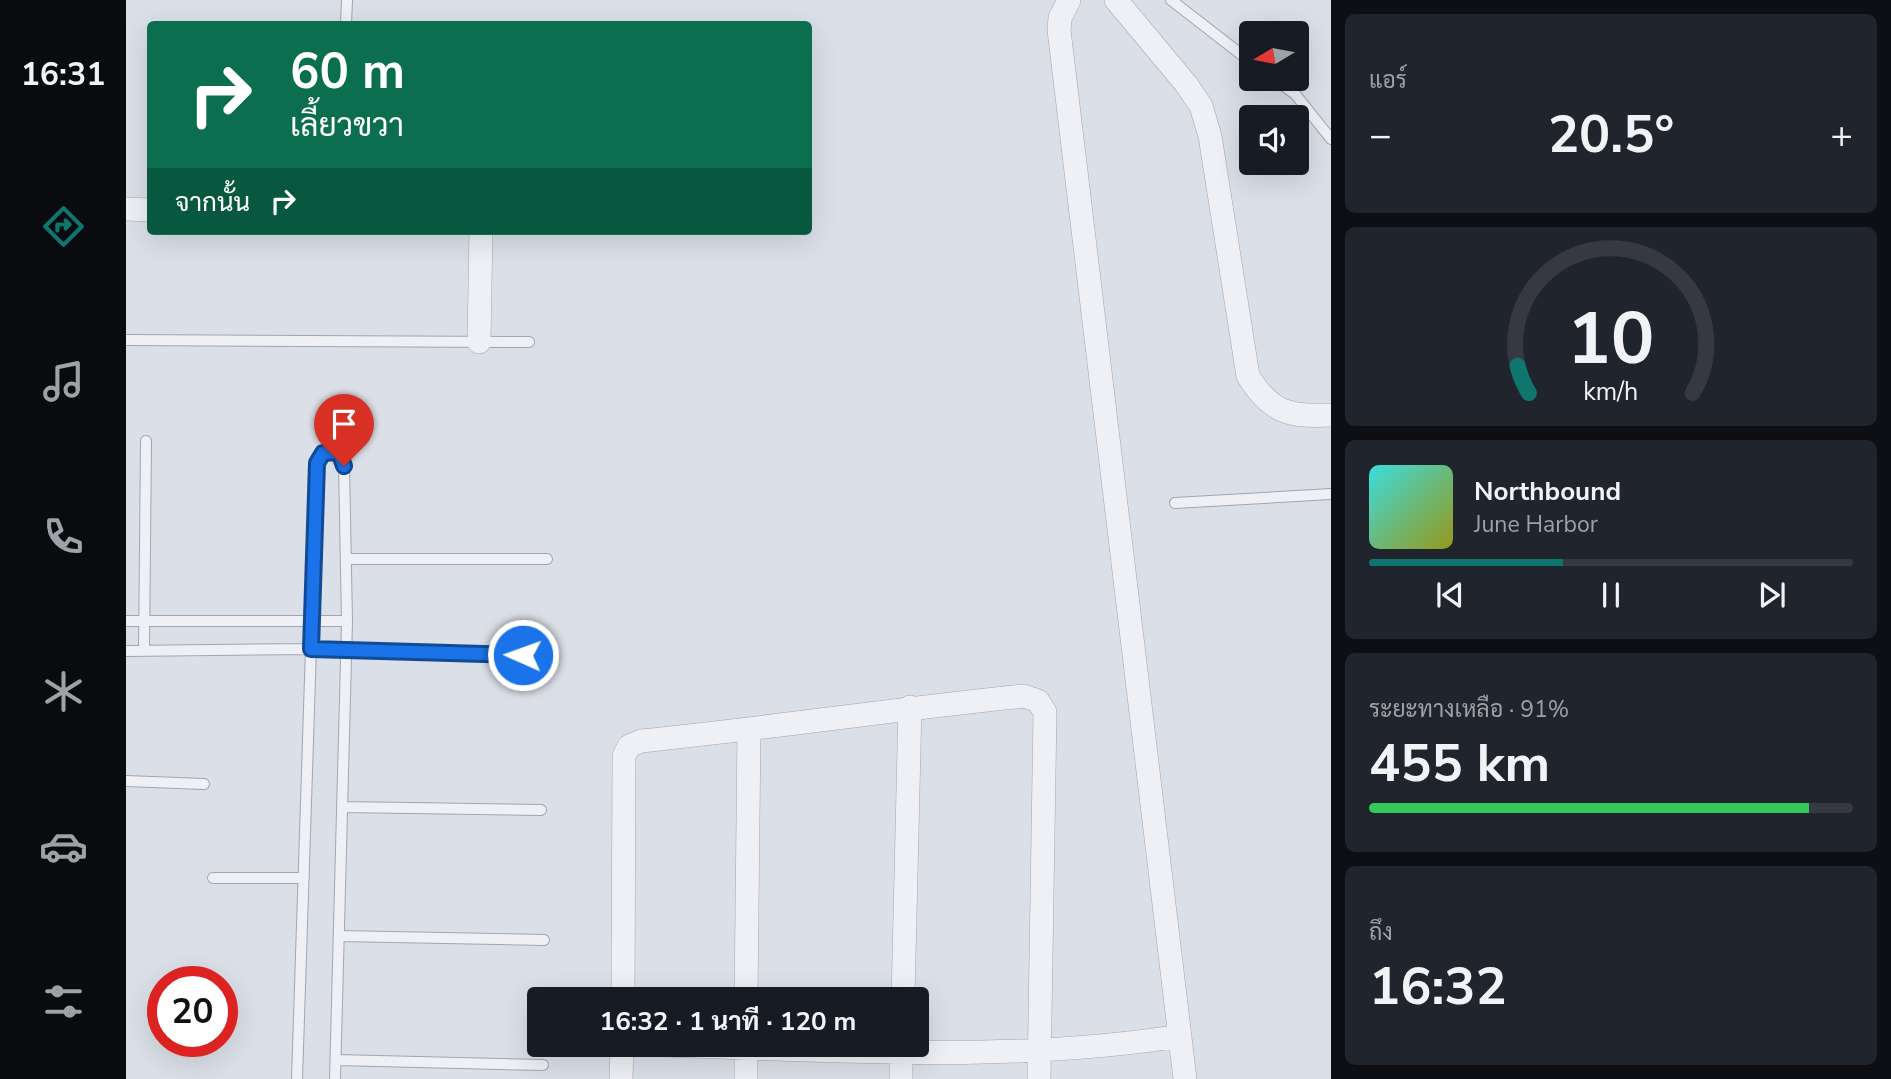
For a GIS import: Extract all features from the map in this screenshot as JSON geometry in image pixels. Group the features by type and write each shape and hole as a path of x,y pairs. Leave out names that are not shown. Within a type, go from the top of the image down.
{"street":[{"path":"1069,0 1060,18 1059,30 1185,1079"},
{"path":"1116,0 1201,106 1210,136 1248,376 1259,394 1274,407 1299,417 1331,415"},
{"path":"126,209 147,209"},
{"path":"479,342 481,235"},
{"path":"623,987 624,756 629,746 641,741 749,730 911,707 1024,696 1038,701 1045,712 1040,1079"},
{"path":"903,987 911,707"},
{"path":"747,987 749,730"},
{"path":"929,1049 1040,1051 1180,1036"},
{"path":"621,1079 622,1057"},
{"path":"746,1057 746,1079"},
{"path":"901,1057 901,1079"}],"lane":[{"path":"345,21 347,0"},
{"path":"1171,0 1239,53"},
{"path":"1291,91 1331,139"},
{"path":"126,340 529,342"},
{"path":"144,651 146,441"},
{"path":"297,1079 317,463 323,453 332,451 339,452 344,466 347,621 335,1079"},
{"path":"1175,503 1331,494"},
{"path":"346,559 547,559"},
{"path":"126,621 347,621"},
{"path":"126,651 311,649 548,656"},
{"path":"126,781 204,784"},
{"path":"342,807 541,810"},
{"path":"213,878 303,878"},
{"path":"339,936 544,940"},
{"path":"335,1060 543,1065"}],"route":[{"path":"344,466 339,452 332,451 323,453 317,463 311,649 523,655"}]}
